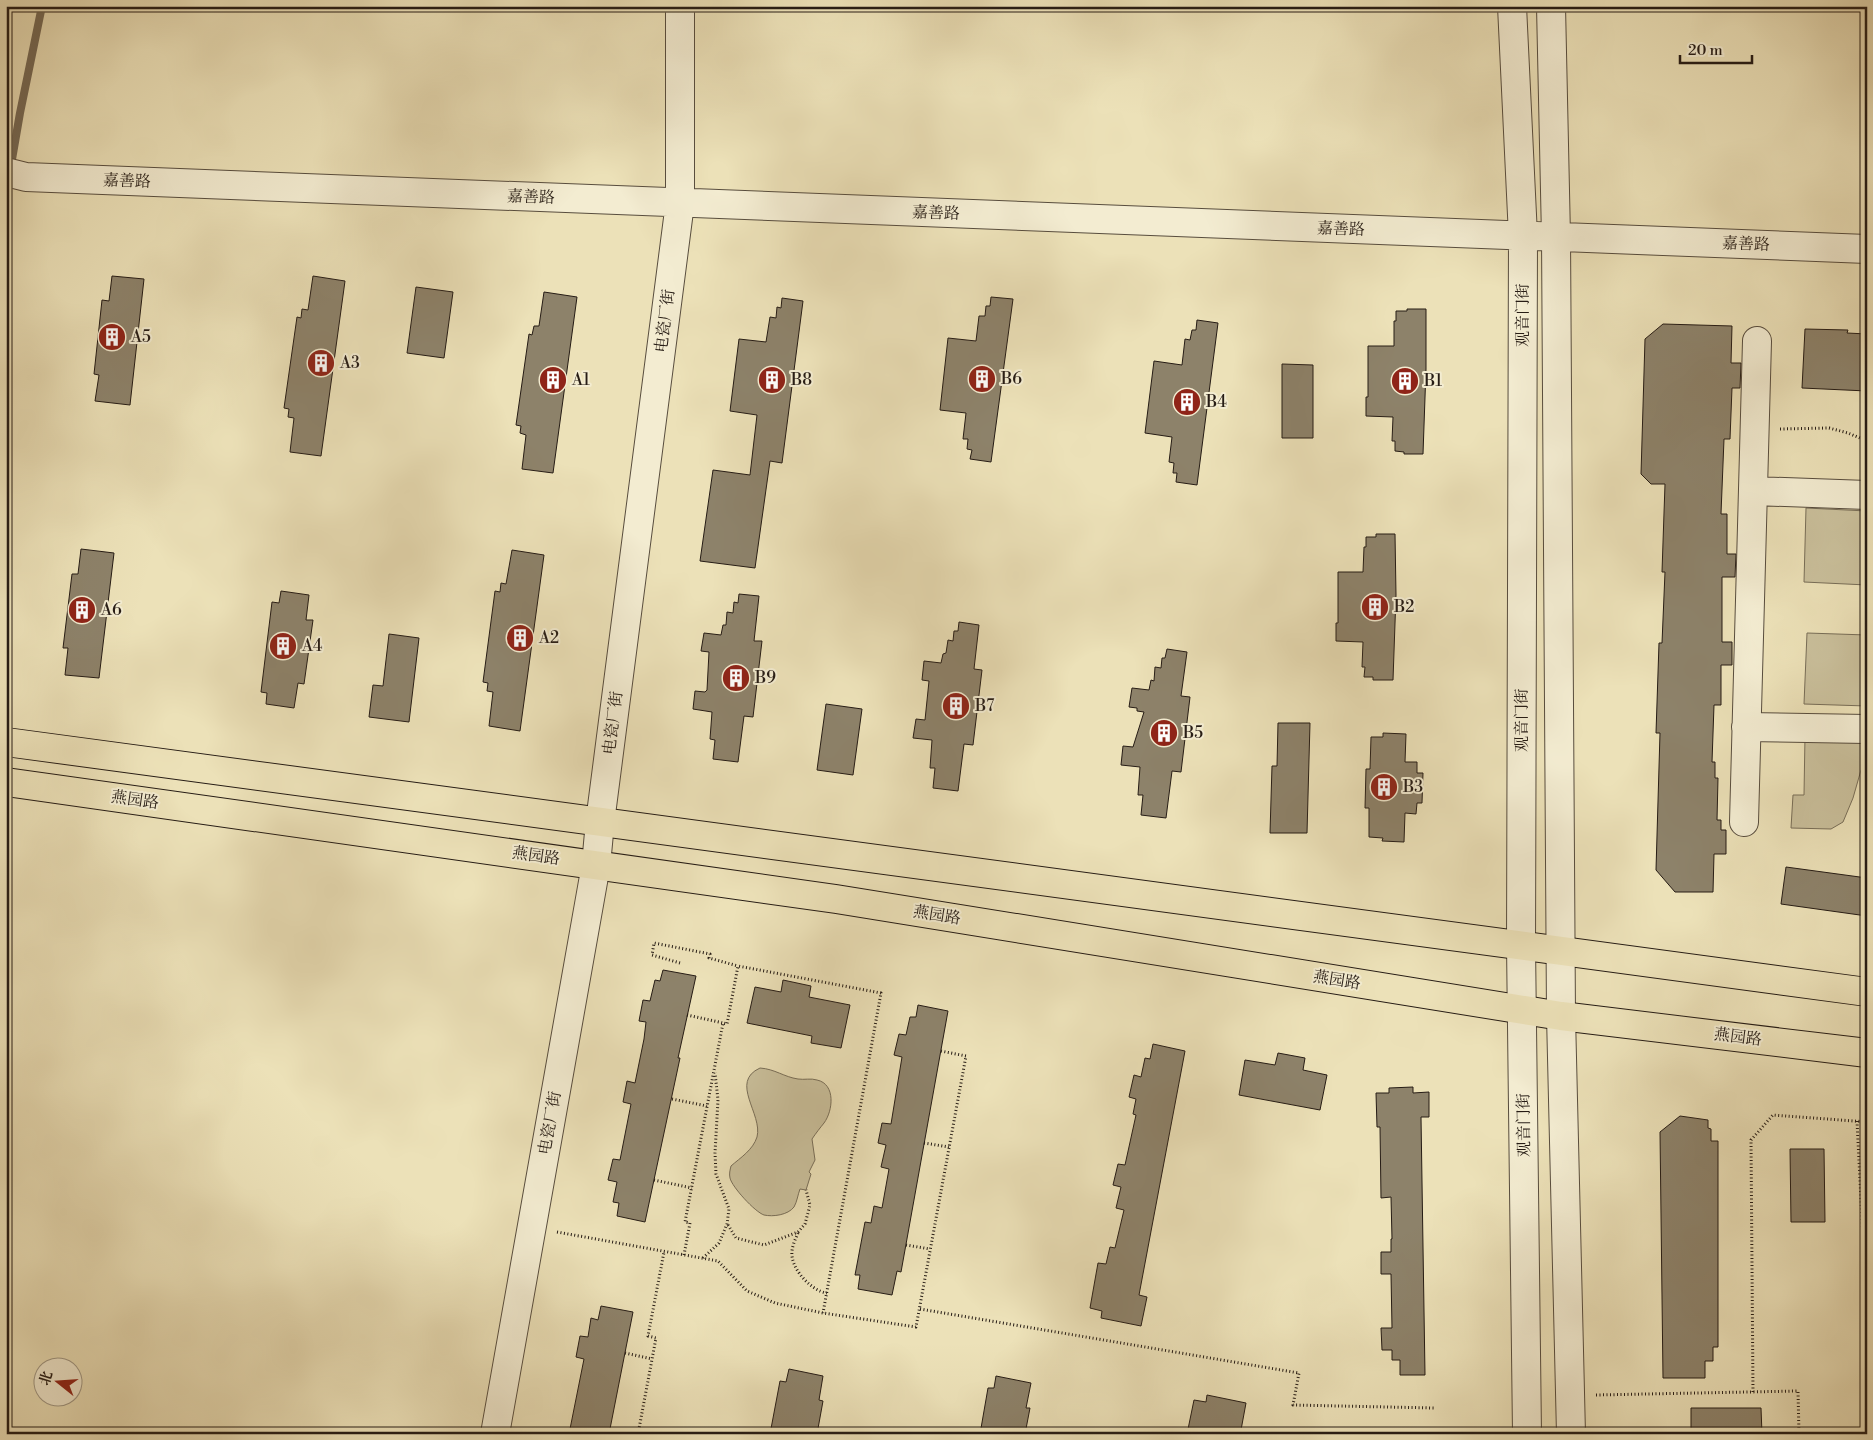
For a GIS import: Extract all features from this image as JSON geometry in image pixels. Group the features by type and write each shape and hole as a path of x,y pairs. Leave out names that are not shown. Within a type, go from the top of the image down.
{"main road":[{"path":"6,742 1867,992"},
{"name":"燕园路","path":"6,782 836,899 1561,1016 1867,1053"}],"street":[{"name":"电瓷厂街","path":"495,1434 596,865 680,203 680,6"},
{"name":"观音门街","path":"1512,6 1523,236 1521,945 1527,1434"},
{"name":"观音门街","path":"1551,6 1556,237 1561,1016 1571,1434"},
{"name":"嘉善路","path":"16,175 1867,249"},
{"path":"1744,822 1757,341"},
{"path":"1754,491 1867,495"},
{"path":"1746,727 1867,729"}],"path":[{"path":"1756,428 1829,428 1867,441"},
{"path":"680,963 652,955 654,943 710,954 709,958 738,966 881,992 823,1313"},
{"path":"687,1015 727,1024 738,966"},
{"path":"684,1255 690,1224 685,1222 723,1023"},
{"path":"531,1228 718,1261 748,1291 775,1303 823,1313 916,1327 966,1056 941,1051"},
{"path":"703,1258 719,1243 727,1224 730,1209 716,1174 715,1153 718,1100 714,1068"},
{"path":"672,1099 707,1106"},
{"path":"1753,1392 1751,1140 1773,1115 1867,1122"},
{"path":"1857,1121 1867,1318"},
{"path":"924,1143 949,1147"},
{"path":"654,1180 692,1188"},
{"path":"806,1190 810,1205 805,1224 798,1232 792,1257 805,1280 812,1287 827,1293"},
{"path":"727,1224 736,1238 764,1245 798,1232"},
{"path":"906,1245 930,1249"},
{"path":"638,1434 656,1338 648,1336 664,1252"},
{"path":"920,1309 1298,1373 1293,1405 1434,1408"},
{"path":"625,1353 652,1359"},
{"path":"1570,1396 1798,1391 1799,1434"}],"shaded area":[{"path":"1806,508 1867,511 1867,585 1804,582"},
{"path":"1807,633 1867,635 1867,706 1804,704"},
{"path":"1805,736 1867,737 1867,763 1861,770 1853,798 1843,822 1831,829 1791,828 1793,795 1804,795"},
{"path":"760,1068 793,1078 815,1079 827,1087 831,1098 827,1118 812,1139 815,1160 809,1172 811,1174 806,1190 800,1189 795,1205 791,1210 784,1214 772,1216 764,1215 755,1209 739,1193 730,1176 731,1166 749,1150 757,1137 758,1128 749,1099 747,1081 751,1074"}],"building":[{"name":"A5","path":"112,276 144,279 130,405 95,401 99,375 94,374 102,300 109,301"},
{"name":"A3","path":"313,276 345,281 321,456 290,452 294,418 288,417 289,409 284,408 297,317 301,318 302,309 308,310"},
{"path":"416,287 453,292 444,358 407,353"},
{"name":"A1","path":"544,292 577,297 553,473 522,469 526,435 520,433 521,426 516,425 529,334 532,335 534,326 539,326"},
{"name":"B6","path":"991,297 1013,299 991,462 970,459 972,450 967,449 968,439 963,439 966,413 940,410 948,338 976,341 979,316 985,316 986,306 990,306"},
{"path":"782,298 803,301 782,463 770,461 755,568 700,561 713,470 750,475 757,415 730,411 739,339 766,342 770,317 776,318 777,307 781,308"},
{"name":"B1","path":"1407,309 1426,309 1423,454 1404,454 1404,452 1395,451 1395,441 1392,441 1393,417 1366,416 1368,346 1394,346 1396,311 1407,311"},
{"name":"B4","path":"1197,320 1218,323 1197,485 1176,482 1177,473 1173,473 1174,463 1169,462 1172,437 1145,433 1154,361 1182,365 1185,339 1190,340 1192,330 1196,330"},
{"path":"1663,324 1732,326 1731,363 1741,363 1740,388 1732,388 1730,439 1724,439 1721,514 1727,514 1727,554 1736,554 1735,577 1722,577 1722,642 1732,642 1732,665 1721,665 1721,705 1714,705 1712,762 1715,762 1715,778 1718,778 1717,820 1721,820 1721,830 1726,830 1726,854 1714,854 1713,892 1675,892 1656,870 1660,733 1656,733 1659,643 1662,643 1665,572 1662,572 1665,484 1651,484 1641,474 1645,339"},
{"path":"1805,329 1848,330 1847,333 1867,334 1867,391 1802,388"},
{"path":"1282,364 1313,365 1313,438 1282,438"},
{"name":"B2","path":"1376,534 1395,534 1396,595 1393,680 1373,680 1373,677 1364,677 1365,667 1362,667 1363,642 1336,641 1338,572 1363,572 1366,537 1376,537"},
{"name":"A6","path":"81,549 114,553 99,678 65,675 68,648 63,648 72,574 78,574"},
{"name":"A2","path":"512,550 544,555 520,731 489,726 493,692 487,691 488,683 483,682 495,591 500,592 501,583 506,584"},
{"name":"A4","path":"281,591 309,595 306,620 313,620 304,684 298,683 294,708 266,704 267,693 261,692 272,602 279,603"},
{"name":"B9","path":"739,594 759,596 754,641 762,641 753,717 744,716 738,762 713,759 715,740 710,739 712,712 693,709 695,691 705,692 707,690 709,652 701,651 704,633 721,635 723,625 726,625 727,612 733,613 734,602 738,603"},
{"name":"B7","path":"959,622 979,625 974,669 982,670 973,745 964,744 958,791 933,788 935,768 930,768 932,740 913,738 916,719 925,720 929,681 922,680 924,661 941,663 943,654 946,653 948,640 953,641 954,631 958,631"},
{"path":"389,634 419,638 409,722 369,717 373,685 383,686"},
{"name":"B5","path":"1167,649 1187,652 1181,696 1190,697 1181,772 1172,771 1166,818 1141,815 1143,795 1138,795 1140,767 1121,765 1123,746 1133,747 1144,712 1137,711 1137,708 1129,707 1132,688 1149,690 1151,680 1154,681 1155,667 1161,668 1162,658 1165,658"},
{"path":"826,704 862,709 853,775 817,770"},
{"path":"1278,723 1310,723 1307,833 1270,833 1272,766 1277,766"},
{"name":"B3","path":"1383,733 1406,734 1405,762 1417,762 1417,773 1423,773 1422,803 1417,803 1416,814 1405,813 1404,842 1382,841 1383,838 1369,837 1369,808 1365,808 1366,769 1370,769 1371,737 1383,737"},
{"path":"1786,867 1867,878 1867,916 1781,904"},
{"path":"663,970 696,976 645,1222 617,1216 619,1203 613,1202 617,1182 608,1180 613,1159 620,1160 631,1104 623,1102 627,1081 635,1083 644,1039 646,1022 639,1021 643,1000 650,1001 655,980 660,981"},
{"path":"783,980 811,986 809,997 850,1005 841,1048 811,1043 812,1036 747,1023 755,987 781,992"},
{"path":"918,1005 948,1011 901,1272 897,1271 892,1295 858,1289 860,1275 855,1275 865,1222 871,1223 874,1206 882,1208 889,1169 881,1167 886,1145 878,1143 882,1123 891,1124 902,1057 894,1055 899,1034 906,1035 910,1017 916,1017"},
{"path":"1153,1044 1185,1051 1139,1295 1147,1297 1141,1326 1101,1318 1102,1311 1090,1308 1098,1263 1106,1264 1110,1247 1115,1248 1124,1210 1116,1208 1121,1187 1113,1185 1118,1164 1125,1165 1136,1115 1133,1114 1136,1099 1129,1097 1134,1075 1141,1077 1145,1058 1150,1059"},
{"path":"1278,1053 1305,1058 1303,1070 1327,1075 1320,1110 1239,1095 1245,1060 1275,1065"},
{"path":"1413,1087 1413,1093 1429,1092 1429,1117 1421,1117 1425,1375 1400,1375 1400,1360 1392,1360 1392,1350 1382,1350 1381,1328 1392,1328 1391,1274 1381,1274 1381,1252 1391,1252 1392,1239 1391,1197 1381,1198 1380,1127 1377,1127 1376,1093 1389,1093 1389,1088"},
{"path":"1680,1116 1708,1120 1708,1128 1711,1129 1711,1141 1718,1141 1718,1347 1713,1347 1713,1361 1705,1361 1705,1378 1663,1378 1660,1132"},
{"path":"1790,1149 1824,1149 1825,1222 1791,1222"},
{"path":"601,1306 633,1312 609,1434 569,1434 584,1359 576,1357 580,1336 588,1337 591,1318 598,1320"},
{"path":"789,1369 823,1376 819,1400 823,1401 817,1434 770,1434 780,1381 786,1382"},
{"path":"996,1376 1031,1383 1026,1408 1030,1408 1025,1434 980,1434 988,1388 994,1388"},
{"path":"1207,1395 1246,1403 1241,1430 1237,1429 1236,1434 1187,1434 1194,1400 1206,1402"},
{"path":"1691,1408 1761,1408 1762,1434 1691,1434"}],"waterway":[{"path":"6,194 42,6"}],"place":[{"name":"A5","path":"112,337"},
{"name":"A3","path":"321,363"},
{"name":"B6","path":"982,379"},
{"name":"A1","path":"553,380"},
{"name":"B8","path":"772,380"},
{"name":"B1","path":"1405,381"},
{"name":"B4","path":"1187,402"},
{"name":"B2","path":"1375,607"},
{"name":"A6","path":"82,610"},
{"name":"A2","path":"520,638"},
{"name":"A4","path":"283,646"},
{"name":"B9","path":"736,678"},
{"name":"B7","path":"956,706"},
{"name":"B5","path":"1164,733"},
{"name":"B3","path":"1384,787"}]}
